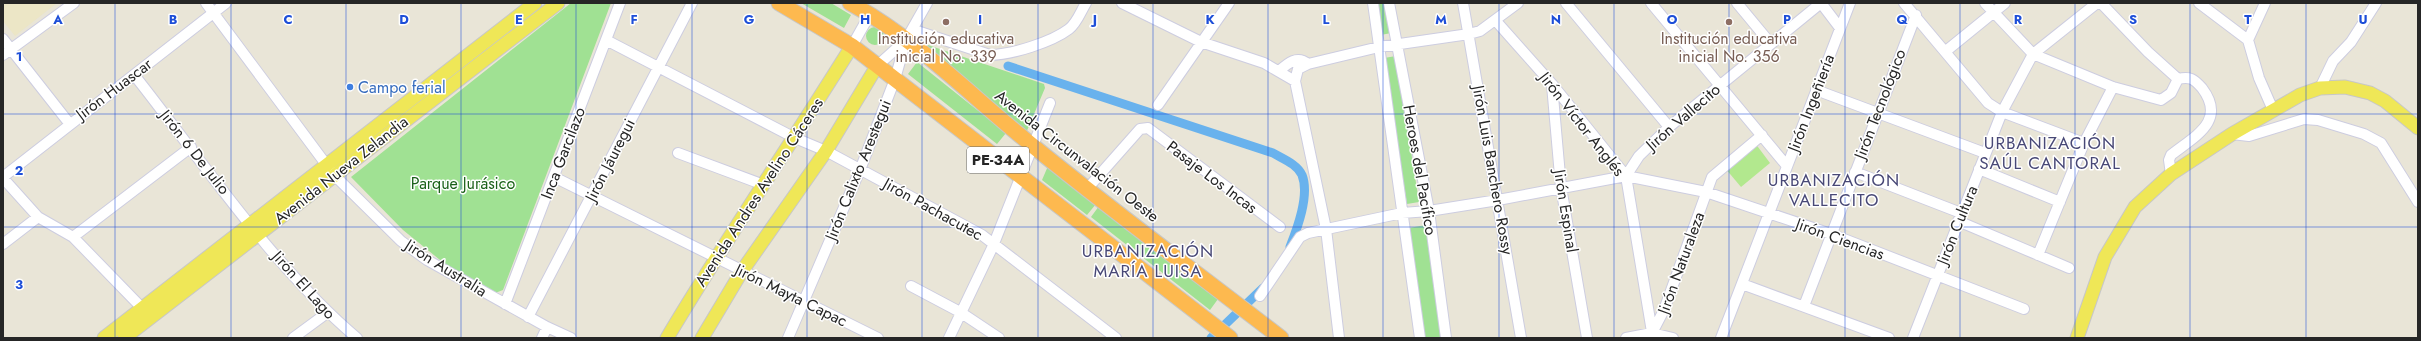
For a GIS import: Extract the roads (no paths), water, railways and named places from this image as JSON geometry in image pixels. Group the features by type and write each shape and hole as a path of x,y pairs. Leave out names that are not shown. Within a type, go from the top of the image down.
{"highway":[{"name":"PE-34A","path":"779,3 852,46 1230,338"},
{"name":"Avenida Circunvalación Oeste","path":"850,3 910,35 1033,146 1281,338"}],"main road":[{"name":"Avenida Nueva Zelandia","path":"414,106 535,3"},
{"name":"Avenida Nueva Zelandia","path":"124,338 255,230 331,170 414,106 558,3"},
{"name":"Avenida Andres Avelino Cáceres","path":"667,338 715,258 795,138 852,46"},
{"name":"Avenida Andres Avelino Cáceres","path":"702,338 742,271 826,151 877,66"},
{"path":"2077,338 2105,257 2135,207 2171,174 2232,134 2300,95 2320,88 2345,87 2370,93 2385,101 2418,128"},
{"name":"Avenida Nueva Zelandia","path":"104,338 142,308 255,230"}],"street":[{"path":"7,53 74,3"},
{"name":"Jirón Australia","path":"206,3 331,170 401,241 427,260 548,328 571,338"},
{"name":"Jirón Huascar","path":"3,177 70,123 134,76 226,3"},
{"name":"Inca Garcilazo","path":"505,304 620,3"},
{"name":"Jirón Jáuregui","path":"528,317 692,3"},
{"name":"Jirón Calixto Arestegui","path":"788,338 860,170 895,79 910,35 927,3"},
{"path":"877,66 910,35 990,55 999,55 1037,44 1069,28 1086,3"},
{"path":"1122,3 1201,42 1264,63 1295,81"},
{"path":"1158,105 1229,3"},
{"name":"Heroes del Pacífico","path":"1372,3 1420,338"},
{"name":"Heroes del Pacífico","path":"1389,3 1430,211 1446,338"},
{"name":"Jirón Luis Banchero Rossy","path":"1463,3 1521,338"},
{"path":"1339,338 1326,229 1295,81 1298,69 1308,64 1379,47 1397,46 1480,31 1496,21 1518,3"},
{"path":"1566,3 1669,127"},
{"path":"1651,3 1788,166"},
{"path":"1737,3 1770,44"},
{"path":"1821,3 1840,28"},
{"name":"Jirón Vallecito","path":"1626,176 1639,156 1669,127 1821,3"},
{"name":"Jirón Ingeñiería","path":"1721,338 1850,3"},
{"path":"1985,3 2033,54 2113,87 2161,100 2172,94 2178,79"},
{"path":"1946,51 2006,3"},
{"path":"2033,54 2097,3"},
{"path":"2101,3 2148,52 2178,79"},
{"path":"2199,3 2248,40 2259,78 2273,110"},
{"path":"2248,40 2265,3"},
{"path":"2320,88 2333,61 2359,31 2376,3"},
{"path":"1907,4 1988,103 2002,112 2084,143"},
{"path":"852,46 870,14"},
{"name":"Jirón Tecnológico","path":"1804,306 1916,15"},
{"name":"Jirón Víctor Anglés","path":"1496,21 1552,84 1626,176 1652,335"},
{"path":"3,39 7,53 70,123"},
{"name":"Jirón Pachacutec","path":"606,40 659,66 795,138 826,151 982,235 993,246 1116,338"},
{"name":"Jirón Cultura","path":"1913,338 1984,153 2002,112 2033,54"},
{"path":"1279,71 1295,60 1302,60 1308,64"},
{"name":"Jirón 6 De Julio","path":"134,76 255,230"},
{"path":"2171,174 2169,160 2171,155 2204,128 2212,112 2209,99 2195,80 2186,77 2178,79"},
{"name":"Jirón Espinal","path":"1552,84 1561,187 1587,338"},
{"path":"2038,255 2084,143 2113,87"},
{"path":"1816,90 1984,153"},
{"path":"949,338 960,312 993,246 1050,103"},
{"path":"2232,134 2249,136 2304,119 2318,120 2364,134 2380,143 2418,202"},
{"name":"Pasaje Los Incas","path":"1087,189 1140,129 1148,128 1280,227"},
{"name":"Jirón Naturaleza","path":"1652,335 1664,310 1706,192 1716,173 1762,135"},
{"path":"73,238 191,147"},
{"path":"678,153 764,185"},
{"path":"1978,169 2060,202"},
{"path":"1855,172 1960,217 2038,255 2069,268"},
{"path":"1260,296 1300,237 1326,229 1402,213 1430,211 1498,200 1626,176"},
{"name":"Jirón Ciencias","path":"1626,176 1706,192 1831,234 2024,308"},
{"path":"3,177 38,217 73,238 142,308"},
{"name":"Jirón Mayta Capac","path":"554,177 878,338"},
{"path":"3,244 38,217"},
{"name":"Jirón El Lago","path":"255,230 327,313 357,338"},
{"path":"1742,284 1888,338"},
{"path":"911,286 960,312 999,338"},
{"path":"294,338 327,313"},
{"path":"542,338 548,328"},
{"path":"1626,338 1652,335 1673,338"}],"waterway":[{"path":"1008,66 1273,153 1289,162 1300,171 1304,183 1304,202 1302,212 1290,247"},
{"path":"1211,338 1263,288"}],"place":[{"name":"Institución educativa inicial No. 339","path":"946,22"},
{"name":"Institución educativa inicial No. 356","path":"1729,22"},
{"name":"Campo ferial","path":"350,87"}],"district":[{"name":"URBANIZACIÓN SAÚL CANTORAL","path":"2050,153"},
{"name":"URBANIZACIÓN VALLECITO","path":"1834,190"},
{"name":"URBANIZACIÓN MARÍA LUISA","path":"1148,261"}],"park label":[{"name":"Parque Jurásico","path":"463,183"}]}
